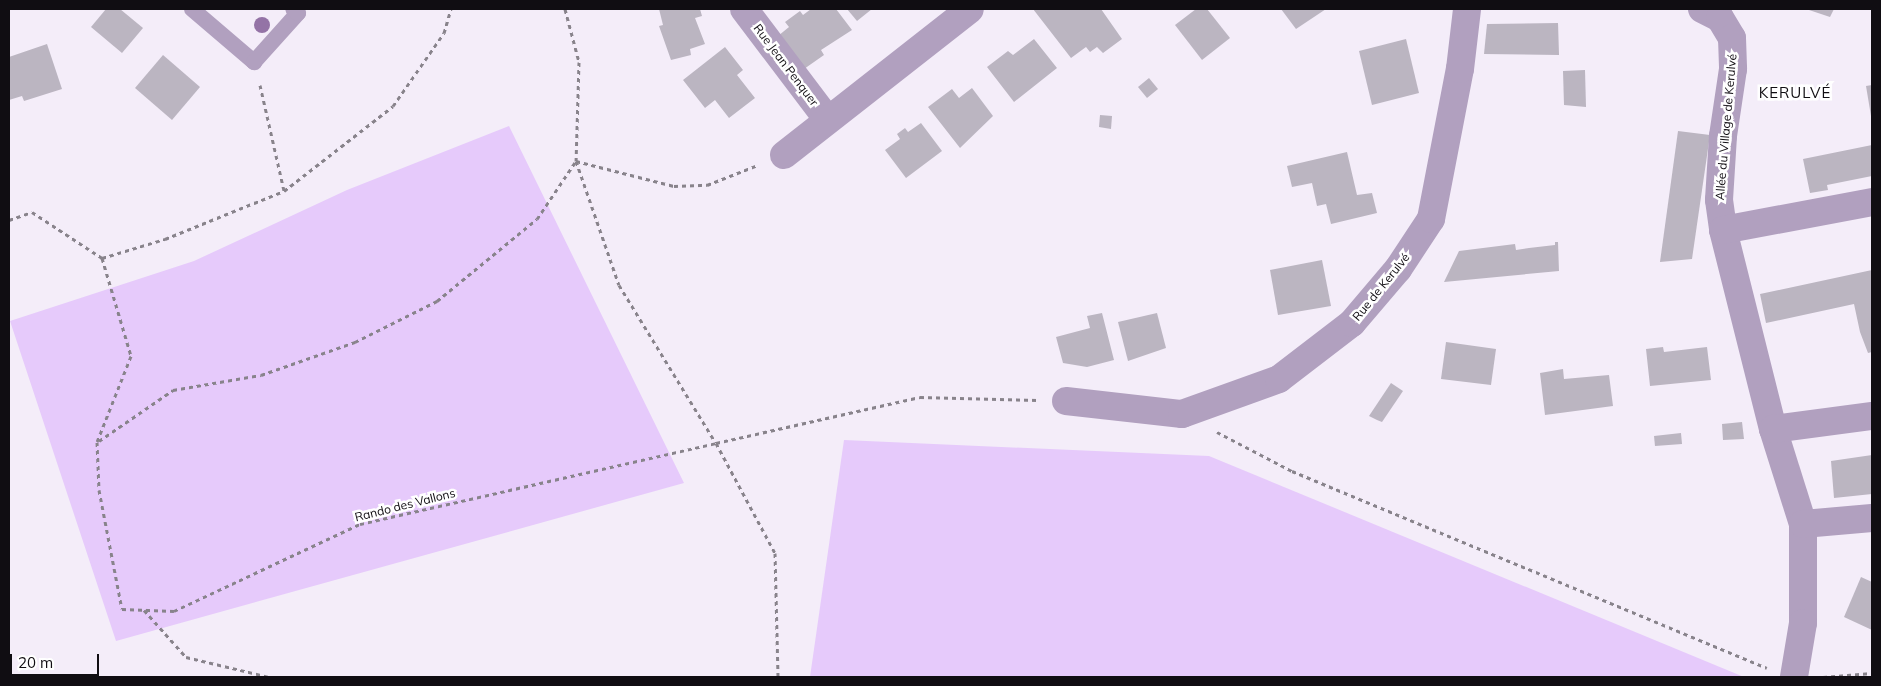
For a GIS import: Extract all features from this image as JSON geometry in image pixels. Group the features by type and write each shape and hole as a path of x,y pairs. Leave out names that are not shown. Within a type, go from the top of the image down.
{"street":[{"name":"Rue Jean Penquer","path":"744,9 828,120"},
{"path":"784,155 970,9"},
{"name":"Rue de Kerulvé","path":"1066,401 1182,414 1279,379 1352,323 1398,269 1432,219 1460,69 1467,9"},
{"name":"Allée du Village de Kerulvé","path":"1702,9 1720,18 1732,38 1733,70 1723,136 1719,200 1723,230 1773,429 1803,524 1803,623 1782,673"},
{"path":"1723,230 1872,202"},
{"path":"1773,429 1872,416"},
{"path":"1803,524 1872,518"}],"lane":[{"path":"192,9 254,62 298,14 293,9"}],"path":[{"path":"9,220 32,212 102,258 165,240 284,191 393,106 444,33 451,9"},
{"path":"565,9 579,62 576,161 618,285 716,442 775,553 778,677"},
{"path":"254,62 284,191"},
{"path":"576,161 674,186 708,185 784,155"},
{"path":"97,442 173,390 262,375 355,342 437,301 537,219 576,161"},
{"name":"Rando des Vallons","path":"102,258 131,356 97,442 99,490 122,609 174,611 360,524 920,397 1066,401"},
{"path":"1182,414 1292,472 1782,673"},
{"path":"143,610 186,657 269,677"},
{"path":"1822,677 1872,673"}],"shaded area":[{"path":"509,126 684,483 116,641 10,321 194,261 347,190"},
{"path":"844,440 1209,456 1744,677 810,677"}],"building":[{"path":"106,9 120,9 143,28 122,53 91,27"},
{"path":"659,9 700,9 702,16 695,18 705,44 690,49 691,55 671,60 659,26 663,25"},
{"path":"811,9 836,9 852,30 821,50 824,55 804,69 778,36 789,27 785,22 800,11 803,15"},
{"path":"847,9 872,9 857,21"},
{"path":"1033,9 1101,9 1122,39 1103,53 1097,47 1090,52 1086,47 1071,58"},
{"path":"1196,9 1207,9 1230,38 1202,60 1175,25"},
{"path":"1281,9 1326,9 1296,29"},
{"path":"1806,9 1834,9 1830,17"},
{"path":"1558,23 1559,55 1484,54 1487,24"},
{"path":"1034,39 1057,68 1014,102 987,67 1008,51 1013,55"},
{"path":"1406,39 1419,93 1372,105 1359,51"},
{"path":"47,44 62,89 24,101 22,96 9,100 9,57"},
{"path":"725,47 743,70 737,75 755,98 729,118 715,100 705,108 683,80"},
{"path":"163,55 200,87 172,120 135,88"},
{"path":"1585,70 1586,107 1564,105 1563,71"},
{"path":"1149,78 1158,89 1147,98 1138,87"},
{"path":"1872,85 1872,116 1871,116 1866,86"},
{"path":"972,88 993,116 960,148 928,107 952,89 959,98"},
{"path":"1100,115 1112,116 1111,129 1099,127"},
{"path":"921,123 942,151 906,178 885,150 900,139 897,134 905,128 908,132"},
{"path":"1678,131 1710,135 1692,259 1660,262"},
{"path":"1872,145 1872,176 1827,185 1828,190 1810,193 1803,159"},
{"path":"1347,152 1357,195 1372,193 1377,213 1331,224 1326,204 1317,206 1312,183 1292,187 1287,166"},
{"path":"1555,242 1558,242 1559,271 1444,282 1459,251 1515,244 1516,250 1555,245"},
{"path":"1322,260 1331,306 1278,315 1270,270"},
{"path":"1872,270 1872,352 1868,353 1860,332 1854,304 1766,323 1760,294"},
{"path":"1102,313 1114,360 1087,367 1063,363 1056,337 1090,328 1087,316"},
{"path":"1157,313 1166,348 1128,361 1118,322"},
{"path":"1446,342 1496,349 1491,385 1441,379"},
{"path":"1663,347 1664,352 1707,347 1711,380 1650,386 1646,349"},
{"path":"1563,369 1564,379 1609,375 1613,406 1545,415 1540,373"},
{"path":"1391,383 1403,391 1382,422 1369,416"},
{"path":"1742,422 1744,439 1723,440 1722,424"},
{"path":"1681,433 1682,444 1655,446 1654,436"},
{"path":"1872,455 1872,494 1834,498 1831,461"},
{"path":"1861,577 1872,582 1872,630 1844,617"}],"district":[{"name":"KERULVÉ","path":"1795,93"}]}
